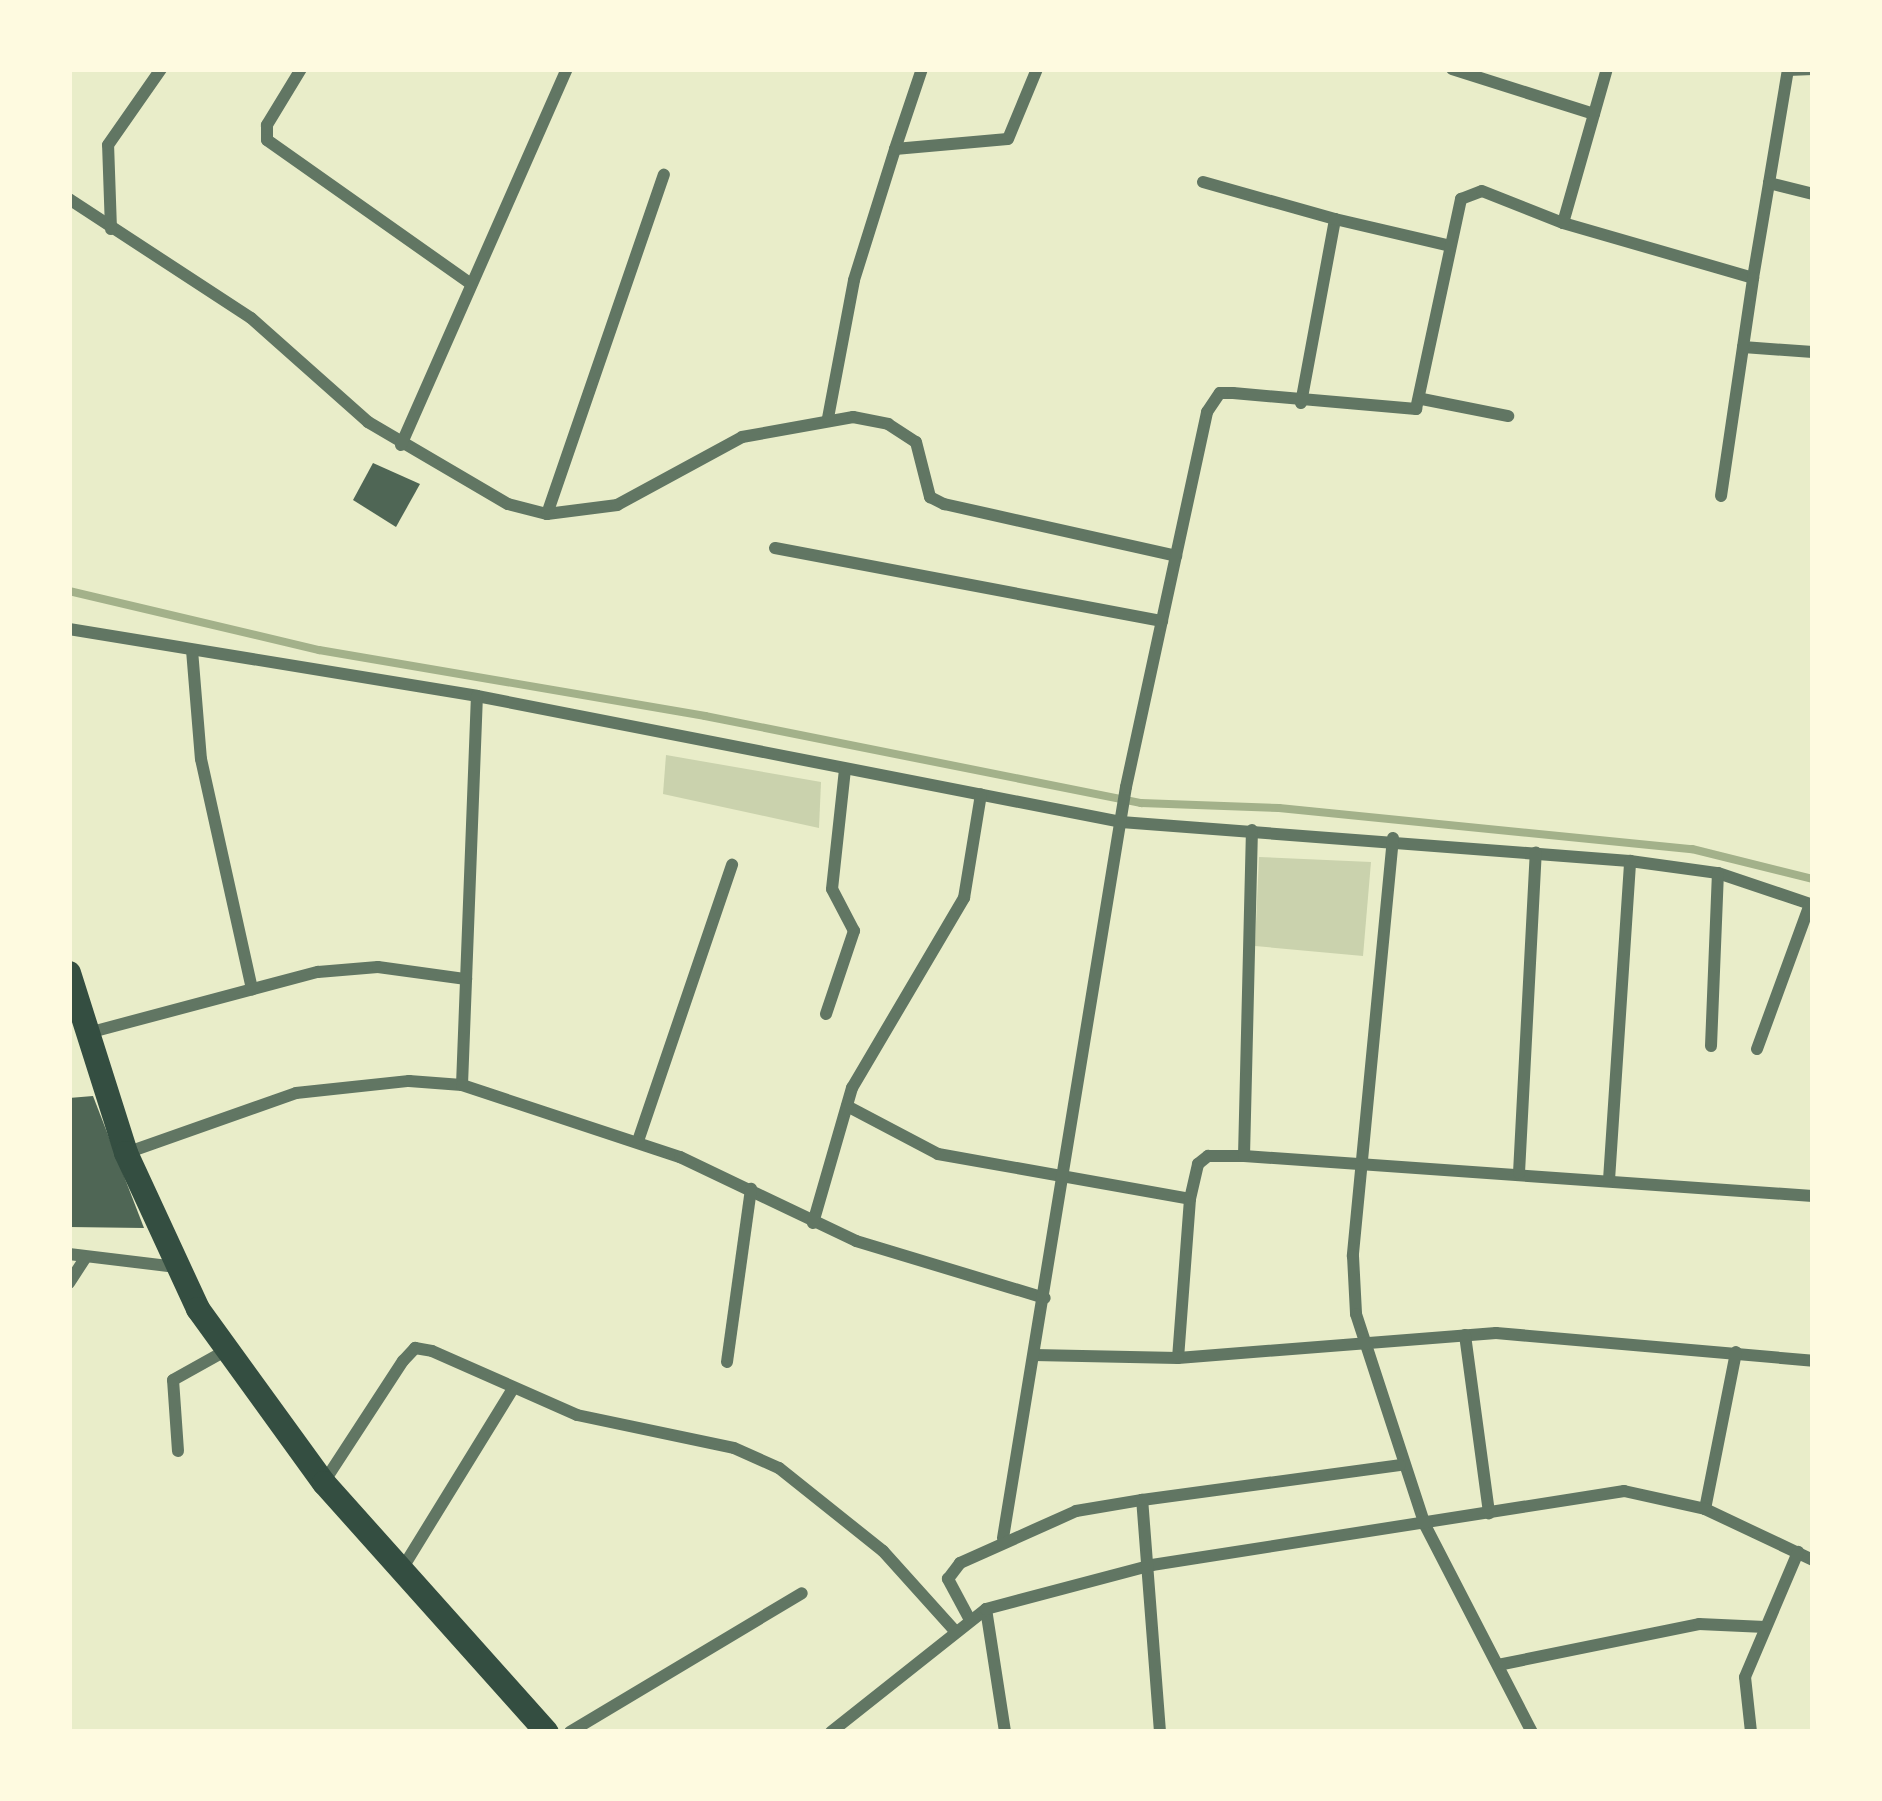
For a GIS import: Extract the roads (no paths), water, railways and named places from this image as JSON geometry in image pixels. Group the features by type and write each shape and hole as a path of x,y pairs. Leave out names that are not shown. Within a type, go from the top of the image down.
{"main road":[{"path":"69,974 126,1153 176,1267 225,1351 324,1483 547,1732"}],"street":[{"path":"111,229 109,145 161,69"},
{"path":"301,69 267,125 267,140 470,284"},
{"path":"401,445 567,69"},
{"path":"828,418 854,280 922,69"},
{"path":"895,149 1008,139 1037,69"},
{"path":"1452,69 1594,114"},
{"path":"1563,223 1606,69"},
{"path":"1721,496 1788,69 1813,70"},
{"path":"547,514 664,176"},
{"path":"1203,182 1447,245"},
{"path":"1769,183 1813,194"},
{"path":"1003,1538 1126,787 1213,400 1233,393 1406,413 1422,399 1447,245 1462,199 1474,189 1563,223 1753,278"},
{"path":"69,199 251,318 401,445 475,489 547,514 617,505 742,437 828,418 903,431 925,457 930,497 944,504 1176,556"},
{"path":"1301,404 1335,219"},
{"path":"1743,347 1813,352"},
{"path":"1422,399 1508,416"},
{"path":"775,548 1162,621"},
{"path":"69,629 477,696 845,769 1122,817 1393,838 1718,873 1812,904 1757,1049"},
{"path":"192,650 201,759 252,989"},
{"path":"462,1085 477,696"},
{"path":"826,1014 854,931 832,889 845,769"},
{"path":"813,1223 866,1059 958,914 981,794"},
{"path":"1244,1156 1252,830"},
{"path":"1393,838 1352,1283 1362,1340 1400,1465 1425,1525 1532,1732"},
{"path":"1519,1173 1536,852"},
{"path":"1609,1180 1630,861"},
{"path":"638,1141 732,866"},
{"path":"1711,1046 1718,873"},
{"path":"86,1033 349,968 466,979"},
{"path":"126,1153 296,1093 409,1081 462,1085 638,1141 751,1189 813,1223 1045,1298"},
{"path":"848,1106 938,1154 1190,1199"},
{"path":"1178,1358 1190,1199 1198,1164 1208,1156 1813,1196"},
{"path":"727,1362 751,1189"},
{"path":"69,1254 176,1267"},
{"path":"69,1283 86,1257"},
{"path":"1465,1335 1489,1513"},
{"path":"1034,1354 1178,1358 1292,1353 1362,1340 1465,1335 1813,1361"},
{"path":"324,1483 415,1348 512,1390 661,1438 734,1448 778,1468 883,1551 956,1632"},
{"path":"178,1451 173,1379 225,1351"},
{"path":"1705,1509 1736,1352"},
{"path":"401,1570 512,1390"},
{"path":"970,1620 950,1588 951,1570 1003,1538 1076,1511 1400,1465"},
{"path":"831,1732 986,1610 1152,1565 1624,1491 1705,1509 1813,1561"},
{"path":"1142,1500 1152,1565 1160,1732"},
{"path":"1751,1732 1745,1677 1798,1552"},
{"path":"569,1732 802,1593"},
{"path":"986,1610 1005,1732"},
{"path":"1498,1665 1699,1624 1765,1627"}],"waterway":[{"path":"69,591 319,650 705,716 1141,803 1279,808 1692,849 1813,879"}]}
